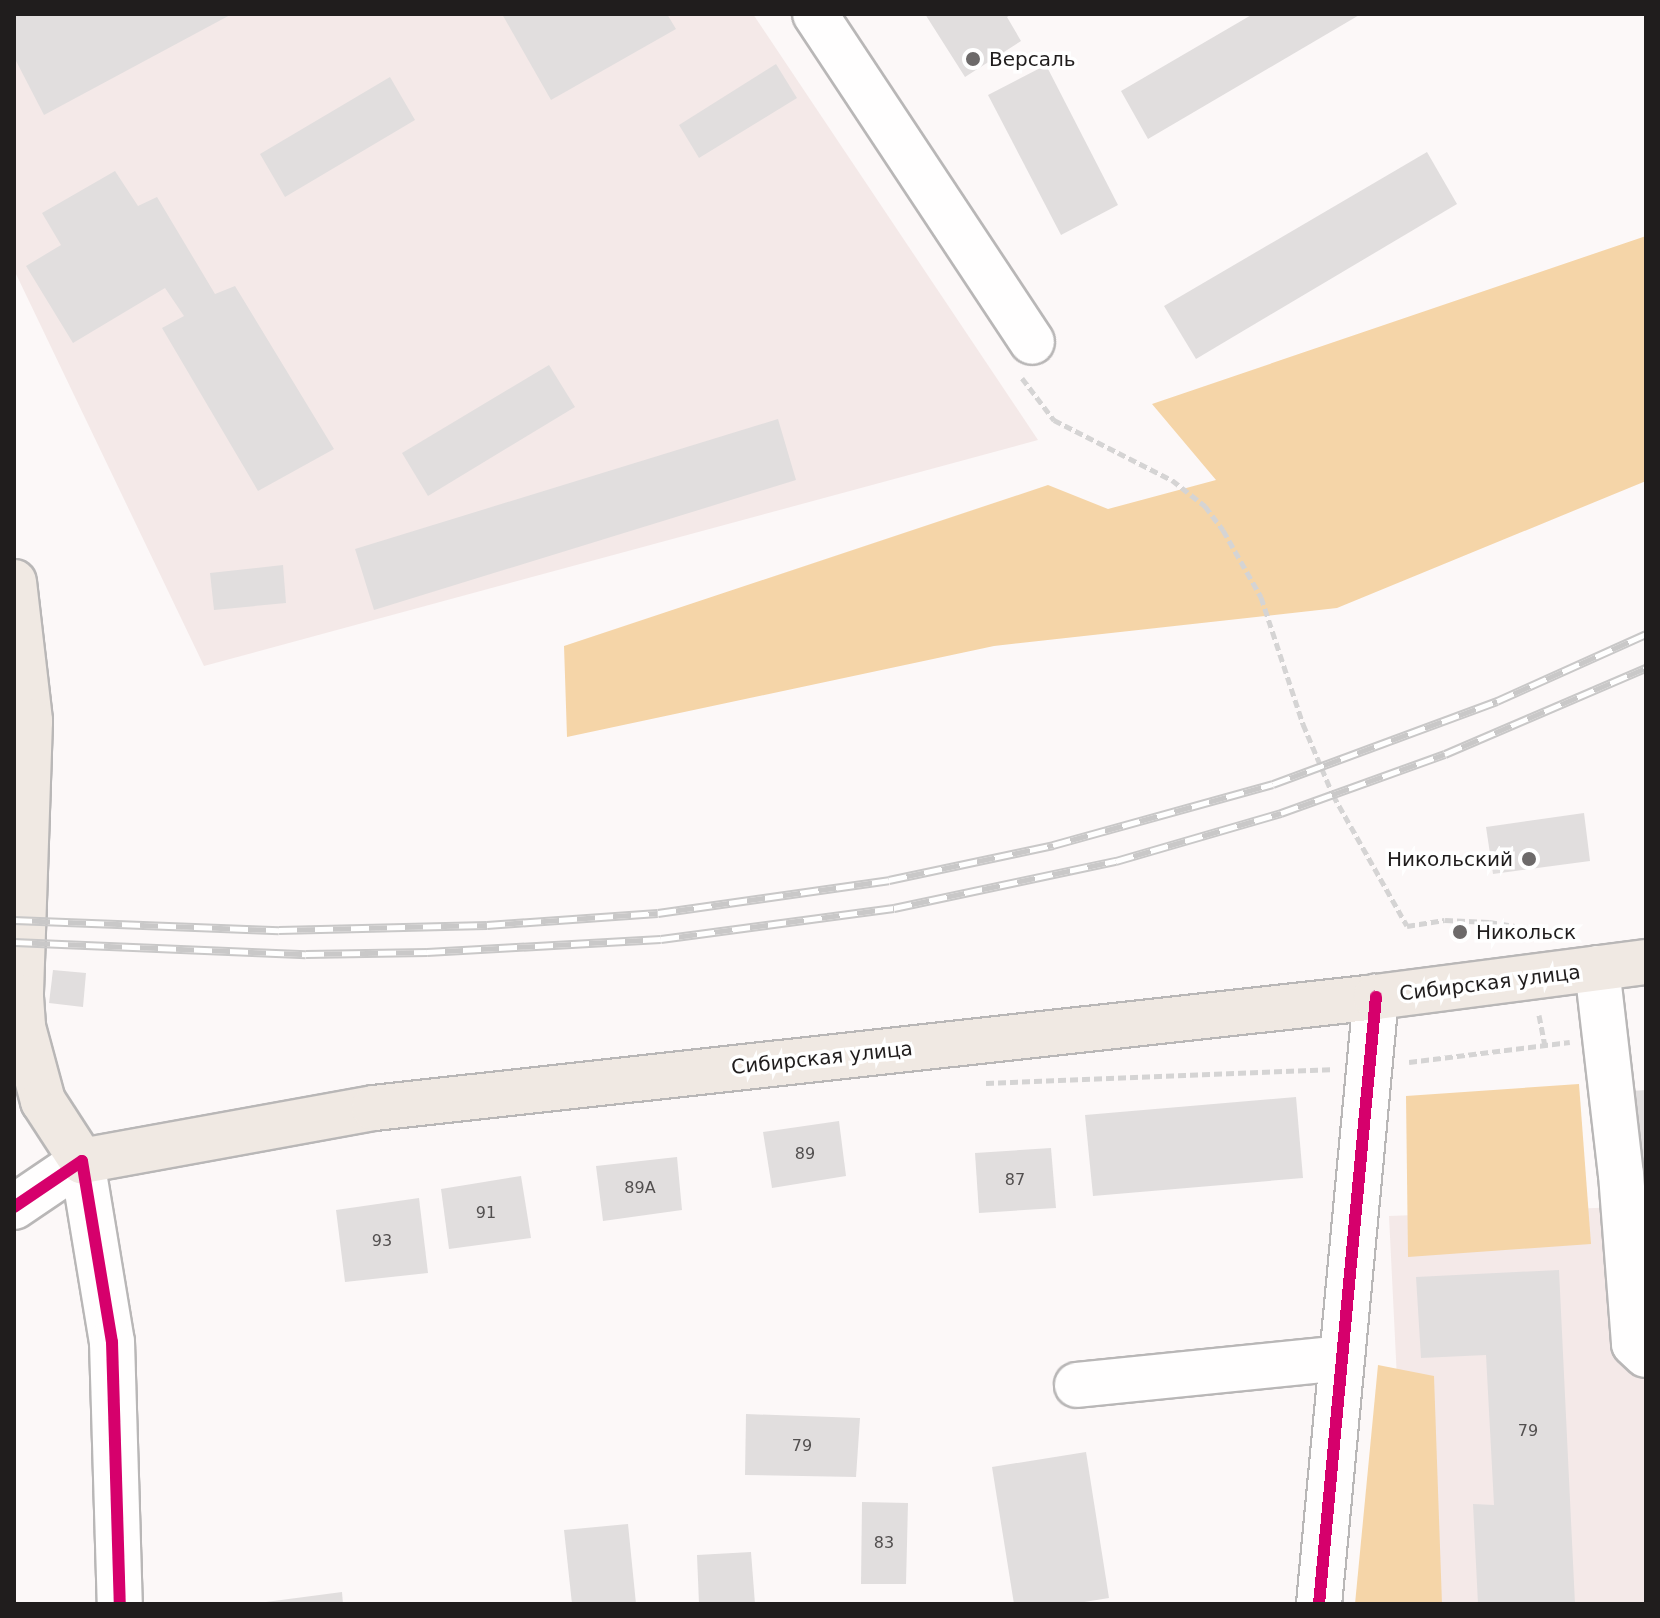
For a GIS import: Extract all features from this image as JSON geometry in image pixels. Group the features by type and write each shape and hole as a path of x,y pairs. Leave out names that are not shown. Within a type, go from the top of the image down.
{"main road":[{"path":"14,582 30,721 21,997 23,1027 43,1101 82,1161"},
{"name":"Сибирская улица","path":"82,1161 374,1108 1376,997 1646,962"}],"street":[{"path":"815,14 1023,353"},
{"path":"1597,968 1605,1038 1634,1174 1634,1344 1646,1355"},
{"path":"1319,1604 1376,997"},
{"path":"82,1161 112,1342 120,1604"},
{"name":"Сибирская улица","path":"14,1207 82,1161"},
{"path":"1077,1385 1342,1358"}],"path":[{"path":"1023,353 1054,420 1172,480 1205,506 1223,530 1261,597 1303,724 1333,795 1407,926 1445,920 1515,926 1522,932 1545,1045"},
{"path":"971,1083 1369,1067 1605,1038"}],"shaded area":[{"path":"14,14 753,14 1038,440 204,666 16,274"},
{"path":"1646,236 1646,481 1337,608 994,646 567,737 564,646 1048,485 1108,509 1216,480 1152,404"},
{"path":"1579,1084 1591,1244 1408,1257 1406,1096"},
{"path":"1646,1206 1646,1604 1408,1604 1389,1216"},
{"path":"1378,1365 1434,1376 1442,1604 1355,1604"}],"building":[{"path":"14,14 232,14 44,115 14,57"},
{"path":"502,14 667,14 676,29 551,100"},
{"name":"Версаль","path":"925,14 1012,14 1007,17 1021,41 965,77"},
{"path":"1253,14 1361,14 1148,139 1121,91"},
{"path":"776,64 797,98 699,158 679,125"},
{"path":"1046,65 1118,205 1061,235 988,95"},
{"path":"390,77 415,120 285,197 260,154"},
{"path":"1427,152 1457,204 1196,359 1164,306"},
{"path":"115,171 138,206 157,197 215,294 235,286 334,449 258,491 162,328 184,316 165,288 73,343 26,266 61,245 42,213"},
{"path":"549,365 575,407 428,496 402,453"},
{"path":"778,419 796,480 374,610 355,549"},
{"path":"283,565 286,603 214,610 210,573"},
{"path":"1584,813 1590,861 1493,874 1486,827"},
{"path":"53,970 86,973 83,1007 49,1003"},
{"path":"1646,1090 1646,1159 1636,1160 1631,1091"},
{"path":"1296,1097 1303,1178 1093,1196 1085,1115"},
{"path":"839,1121 846,1176 772,1188 763,1132"},
{"path":"1051,1148 1056,1208 979,1213 975,1153"},
{"path":"677,1157 682,1210 603,1221 596,1166"},
{"path":"521,1176 531,1238 449,1249 441,1189"},
{"path":"419,1198 428,1273 345,1282 336,1210"},
{"path":"1559,1270 1575,1604 1478,1604 1473,1504 1494,1505 1486,1355 1421,1358 1416,1277"},
{"path":"746,1414 860,1418 856,1477 745,1475"},
{"path":"1086,1452 1109,1598 1072,1604 1014,1604 992,1467"},
{"path":"862,1502 908,1503 906,1584 861,1584"},
{"path":"628,1524 636,1604 572,1604 564,1530"},
{"path":"751,1552 755,1604 699,1604 697,1555"},
{"path":"342,1592 343,1604 266,1604 266,1602"}],"railway":[{"path":"14,920 279,930 487,925 658,913 889,880 1053,845 1273,784 1497,701 1646,634"},
{"path":"14,942 306,954 427,952 661,939 894,908 1116,861 1281,813 1445,754 1646,668"}],"cycle path":[{"path":"1319,1604 1376,997"},
{"path":"14,1207 82,1161 112,1342 120,1604"}],"place":[{"name":"Версаль","path":"973,59"},
{"name":"Никольский","path":"1529,859"},
{"name":"Никольск","path":"1460,932"}]}
